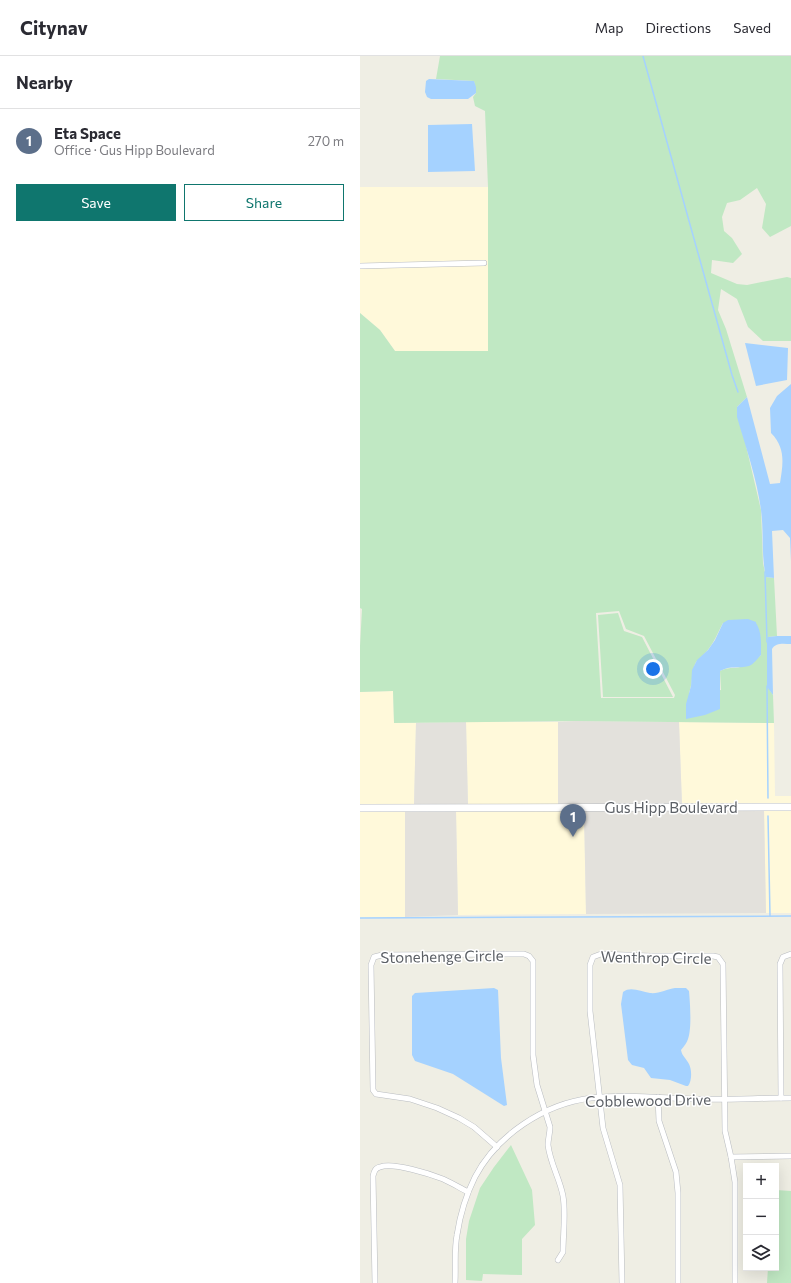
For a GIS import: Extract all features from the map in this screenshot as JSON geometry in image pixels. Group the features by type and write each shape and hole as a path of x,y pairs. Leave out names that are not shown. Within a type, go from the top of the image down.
{"street":[{"path":"360,266 484,263"},
{"name":"Gus Hipp Boulevard","path":"360,808 791,807"},
{"name":"Stonehenge Circle","path":"497,1147 474,1127 459,1118 437,1108 410,1099 376,1094 373,1090 370,965 374,957 382,954 524,954 529,956 533,961 533,1055 537,1085 545,1112"},
{"name":"Wenthrop Circle","path":"600,1097 590,1011 590,965 593,957 601,954 713,956 721,959 724,969 724,1099"},
{"path":"781,1098 780,964 783,957 791,954"},
{"path":"600,1097 605,1136 620,1185 622,1283"},
{"name":"Cobblewood Drive","path":"455,1283 457,1236 468,1192 479,1170 497,1147 527,1122 545,1112 576,1101 600,1097 658,1097 693,1099 791,1098"},
{"path":"658,1097 659,1121 676,1172 678,1193 678,1283"},
{"path":"724,1099 724,1131 731,1157 734,1182 735,1283"},
{"path":"545,1112 550,1127 548,1144 564,1198 563,1252 558,1260"},
{"path":"731,1157 791,1156"},
{"path":"375,1283 373,1176 376,1169 383,1166 424,1172 468,1192"}],"shaded area":[{"path":"360,187 488,187 488,352 395,351 380,330 360,313 360,269 487,265 486,260 360,263"},
{"path":"393,691 394,723 416,723 414,805 360,806 360,692"},
{"path":"466,722 558,722 558,805 468,805"},
{"path":"466,722 468,805 414,805 416,723"},
{"path":"558,722 679,722 682,805 558,805"},
{"path":"679,722 774,723 775,796 791,796 791,804 682,805"},
{"path":"584,810 586,914 458,915 456,811"},
{"path":"584,810 764,810 766,913 586,914"},
{"path":"764,810 791,810 791,913 766,913"},
{"path":"360,811 405,811 405,917 360,918"},
{"path":"405,811 456,811 458,915 405,917"}],"green space":[{"path":"440,56 791,56 791,226 770,237 762,228 766,204 757,188 740,200 727,203 722,217 724,231 732,238 742,254 733,263 712,260 711,273 737,284 747,285 787,277 791,278 791,341 763,341 748,327 737,299 721,289 718,310 726,329 747,397 737,407 761,510 763,563 766,577 774,578 777,636 768,637 767,686 773,695 774,723 576,721 394,723 393,691 360,692 362,609 360,608 360,313 380,330 395,351 488,351 488,187 485,111 475,106 473,97 476,93 474,81 436,79","holes":["619,611 626,629 644,636 675,695 674,698 601,698 596,613","723,623 761,655 742,666 720,671 721,690 689,693 696,662 714,641"]},
{"path":"618,613 624,631 642,637 673,697 603,697 598,615"},
{"path":"511,1145 532,1190 535,1225 522,1239 522,1275 483,1274 482,1281 466,1280 466,1239 469,1221 480,1188"},
{"path":"779,1190 791,1191 791,1283 767,1283 768,1271 779,1271"}],"water":[{"path":"429,79 474,81 476,93 468,99 431,99 427,97 425,92 426,81"},
{"path":"472,124 475,171 428,172 428,125"},
{"path":"745,343 788,348 787,380 756,386"},
{"path":"791,384 791,561 790,538 783,530 772,531 774,578 766,577 762,518 759,498 737,417 737,407 747,397 770,484 780,483 782,456 779,444 771,433 770,408 777,396"},
{"path":"748,619 756,622 758,627 761,638 761,655 749,666 728,668 720,671 720,709 705,715 686,719 686,704 691,686 692,670 697,660 708,650 715,640 723,623 728,620"},
{"path":"791,636 791,644 778,644 772,649 773,695 767,687 767,643 768,637"},
{"path":"494,988 498,990 501,1058 507,1105 504,1106 453,1074 415,1061 412,1055 412,996 415,993"},
{"path":"675,988 686,988 689,991 690,1028 687,1042 681,1050 691,1069 691,1078 688,1086 670,1080 651,1078 644,1068 632,1065 628,1060 621,1004 623,992 633,989 653,993"}],"waterway":[{"path":"643,56 738,392"},
{"path":"765,572 767,642"},
{"path":"767,686 768,798"},
{"path":"768,816 770,916"},
{"path":"360,918 791,916"}],"place":[{"name":"Eta Space","path":"573,837"}]}
